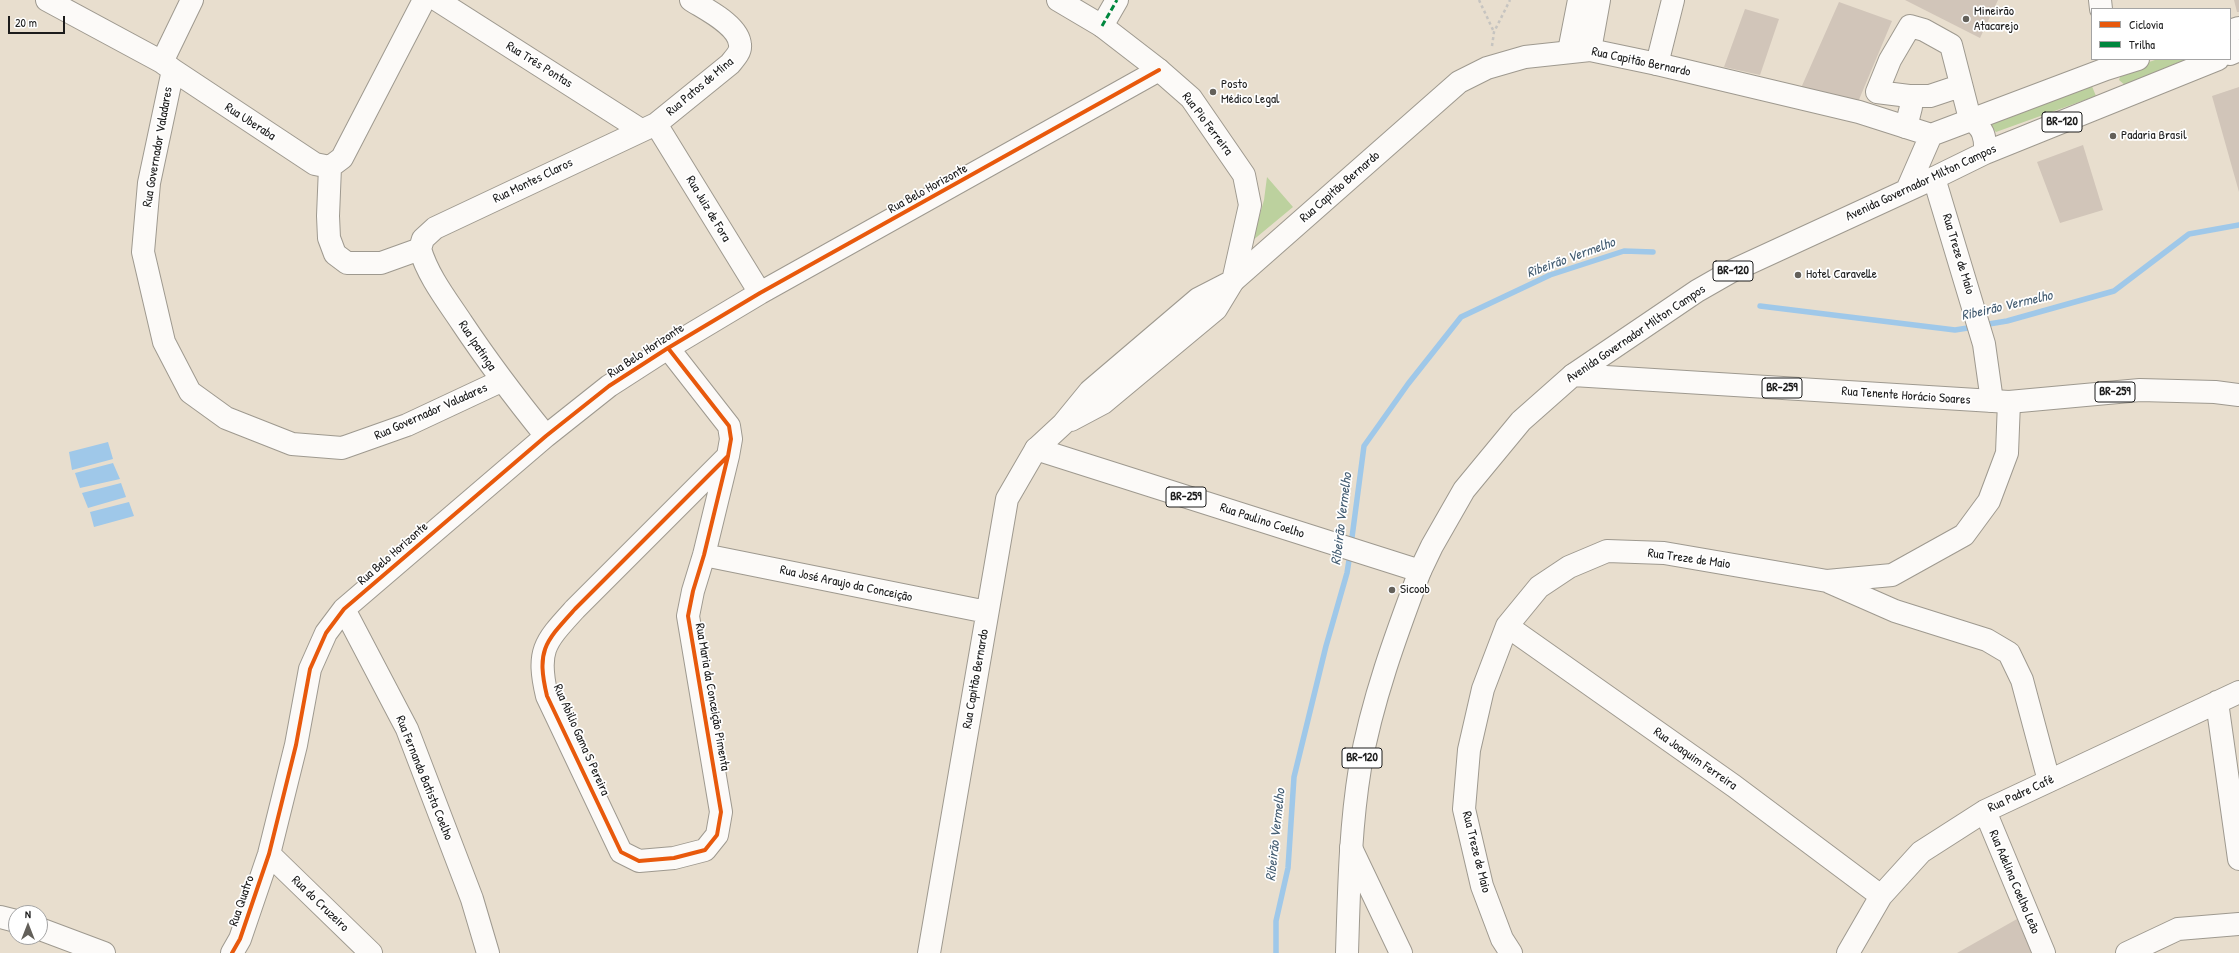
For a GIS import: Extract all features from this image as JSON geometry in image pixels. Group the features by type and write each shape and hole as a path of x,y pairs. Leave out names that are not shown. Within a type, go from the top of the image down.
{"main road":[{"name":"Rua Uberaba","path":"47,0 168,66 315,164 330,167"},
{"name":"Rua Governador Valadares","path":"192,0 168,66 149,184 143,252 164,342 190,392 226,418 292,444 342,448 407,425 501,381"},
{"path":"420,249 381,262 347,262 335,254 330,238 328,216 330,167 342,158 424,0"},
{"name":"Rua Três Pontas","path":"437,0 648,127"},
{"name":"Rua Patos de Mina","path":"648,127 730,64 737,55 740,45 735,31 719,17 691,0"},
{"name":"Rua Pio Ferreira","path":"1058,0 1102,26 1159,70 1191,98 1244,175 1250,205 1233,281"},
{"path":"1102,26 1117,0"},
{"path":"1569,51 1578,0"},
{"path":"1590,50 1599,0"},
{"path":"1657,64 1673,0"},
{"path":"1960,86 1930,96 1909,96 1877,92 1890,60 1910,26 1924,30 1951,45 1960,86 1970,119 1978,124 1983,132 1986,142 1985,153"},
{"name":"Rua Capitão Bernardo","path":"929,953 1007,499 1036,449 1063,424 1090,391 1198,299 1233,281 1459,82 1487,68 1525,57 1569,51 1590,50 1657,64 1860,112 1931,135"},
{"path":"1907,190 1931,135 2106,64 2132,60"},
{"name":"Avenida Governador Milton Campos","path":"1347,953 1351,848 1360,768 1385,664 1420,571 1432,546 1464,490 1521,421 1573,375 1698,291 1732,271 1985,153 2216,60"},
{"path":"2106,64 2114,101"},
{"name":"Rua Belo Horizonte","path":"269,854 296,745 310,669 326,633 344,609 546,436 609,386 668,348 760,293 1159,70"},
{"path":"1906,127 1911,107 1909,96"},
{"name":"Rua Montes Claros","path":"420,249 423,239 435,228 648,127"},
{"name":"Rua Juiz de Fora","path":"648,127 760,293"},
{"name":"Rua Treze de Maio","path":"1511,953 1502,939 1482,886 1464,810 1469,750 1483,688 1507,626 1539,588 1568,567 1607,551 1664,552 1827,581 1892,575 1964,535 1989,501 2007,453 2001,402 1934,178"},
{"name":"Rua Ipatinga","path":"420,249 426,267 501,381 546,436"},
{"name":"Rua Maria da Conceição Pimenta","path":"668,348 729,426 731,439 688,616 721,812 717,835"},
{"name":"Rua Tenente Horácio Soares","path":"1573,375 2001,402 2140,390 2215,392 2239,395"},
{"name":"Rua Paulino Coelho","path":"1036,449 1420,571"},
{"name":"Rua Abilio Gama S Pereira","path":"717,835 705,850 674,858 639,861 621,852 547,696 542,673 543,651 552,634 728,456"},
{"name":"Rua José Araujo da Conceição","path":"704,555 987,612"},
{"path":"1827,581 1895,611 1987,640 2009,653 2022,680 2049,781"},
{"name":"Rua Fernando Batista Coelho","path":"344,609 407,729 472,899 488,953"},
{"name":"Rua Joaquim Ferreira","path":"1507,626 1734,786 1881,896"},
{"name":"Rua Padre Café","path":"1848,953 1881,896 1921,852 1984,811 2239,692"},
{"path":"2217,702 2239,859"},
{"name":"Rua Adelina Coelho Leão","path":"1984,811 2044,953"},
{"path":"1351,848 1401,953"},
{"name":"Rua Quatro","path":"232,953 240,939 269,854"},
{"name":"Rua do Cruzeiro","path":"269,854 371,953"},
{"path":"2127,953 2178,929 2239,924"},
{"path":"48,932 104,953"}],"path":[{"path":"1479,0 1494,32"},
{"path":"1487,68 1494,32 1510,0"}],"green space":[{"path":"2155,60 2197,60 2126,86 2119,80 2122,71"},
{"path":"2091,84 2096,96 1996,132 1990,126 1993,117"},
{"path":"1267,177 1293,207 1252,241 1264,200"}],"water":[{"path":"108,442 113,459 72,470 69,452"},
{"path":"113,463 120,479 80,488 75,473"},
{"path":"121,483 126,497 88,508 82,493"},
{"path":"129,502 134,516 94,527 90,512"}],"building":[{"name":"Mineirão Atacarejo","path":"1905,0 1998,0 1980,38"},
{"path":"2234,0 2239,0 2239,12 2237,12"},
{"path":"1839,2 1892,21 1858,102 1801,88"},
{"path":"1745,9 1779,19 1760,75 1724,67"},
{"path":"2239,87 2239,192 2212,96"},
{"path":"2083,145 2103,210 2060,223 2037,162"},
{"path":"2017,919 2032,953 1957,953"}],"waterway":[{"name":"Ribeirão Vermelho","path":"1983,325 2007,321 2114,291 2189,234 2239,225"},
{"name":"Ribeirão Vermelho","path":"1351,545 1364,446 1408,384 1461,317 1550,275 1624,251 1653,252"},
{"name":"Ribeirão Vermelho","path":"1760,306 1955,330 1974,327"},
{"name":"Ribeirão Vermelho","path":"1276,953 1276,921 1288,868 1294,777 1326,646 1347,573 1350,554"}],"marked path":[{"path":"1102,26 1117,0"}],"cycle path":[{"path":"232,953 240,939 269,854 296,745 310,669 326,633 344,609 546,436 609,386 668,348 760,293 1159,70"},
{"path":"668,348 729,426 731,439 728,456 704,555 693,591 688,616 721,812 717,835 705,850 674,858 639,861 621,852 547,696 544,680 543,657 550,639 575,609 728,456"}],"place":[{"name":"Mineirão Atacarejo","path":"1966,19"},
{"name":"Posto Médico Legal","path":"1213,92"},
{"name":"Padaria Brasil","path":"2113,136"},
{"name":"Hotel Caravelle","path":"1798,275"},
{"name":"Sicoob","path":"1392,590"}]}
